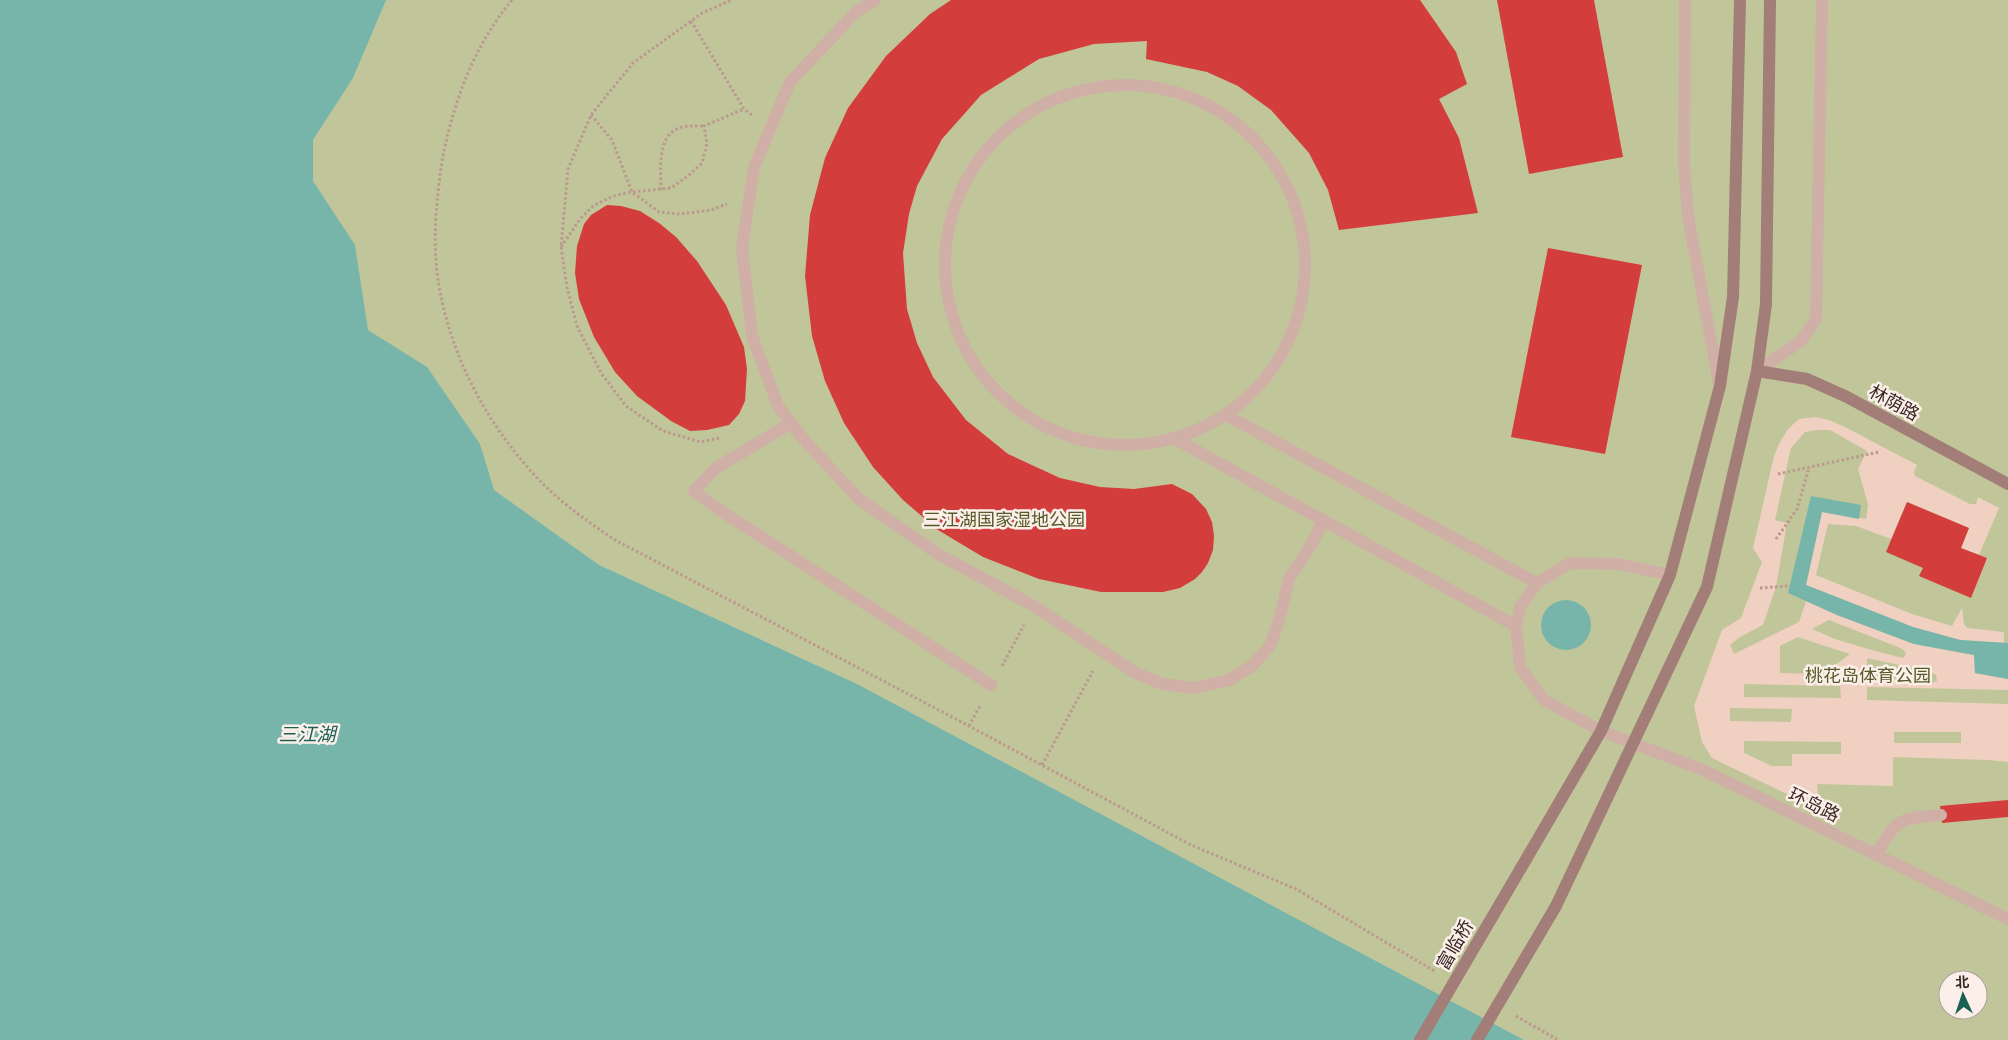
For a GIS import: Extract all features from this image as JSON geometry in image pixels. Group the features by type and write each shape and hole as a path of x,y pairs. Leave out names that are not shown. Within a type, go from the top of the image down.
{"main road":[{"name":"富临桥","path":"1420,1040 1601,731 1670,574 1720,386 1733,297 1740,0"},
{"path":"1477,1040 1556,906 1707,588 1757,371 1766,304 1770,0"},
{"name":"林荫路","path":"1757,371 1807,379 1847,397 2008,484"}],"street":[{"path":"876,0 856,12 790,82 754,167 742,248 752,336 778,406 804,440 859,499 938,554 1034,606 1134,672 1162,684 1195,688 1229,680 1252,666 1270,646 1280,620 1289,579 1314,540 1323,520"},
{"path":"1685,0 1684,164 1688,216 1720,386"},
{"path":"1757,371 1801,341 1816,319 1822,0"},
{"path":"1110,84 1170,89 1224,113 1268,153 1297,206 1306,264 1297,322 1269,375 1226,415 1197,432 1175,439 1105,445 1048,429 998,396 963,348 944,292 946,233 962,186 966,177 1002,130 1053,99 1110,84"},
{"path":"1226,415 1537,583"},
{"path":"791,423 716,468 694,491 729,516 991,686"},
{"path":"1175,439 1516,626 1520,607 1537,583 1570,563 1618,564 1670,574"},
{"name":"环岛路","path":"1516,626 1520,668 1544,700 1601,731 1703,770 2008,919"},
{"path":"1876,855 1897,822 1912,818 1941,815"}],"path":[{"path":"722,438 701,442 662,431 626,406 601,373 577,326 567,287 561,247 568,169 591,115 633,63 702,14 732,0"},
{"path":"691,21 744,109 770,128"},
{"path":"661,190 663,145 674,130 686,126 704,126 744,109"},
{"path":"591,115 612,140 632,192 659,212 680,214 711,210 750,195"},
{"path":"561,247 580,219 593,206 613,196 671,188 688,176 702,162 707,143 704,126"},
{"path":"1778,474 1880,452"},
{"path":"1776,539 1797,510 1809,467"},
{"path":"1760,588 1789,586"},
{"path":"1005,661 1034,606"},
{"path":"1042,765 1104,652"}],"green space":[{"name":"三江湖国家湿地公园","path":"0,0 2008,0 2008,1040 0,1040"}],"shaded area":[{"path":"1815,417 1829,420 1845,427 1917,465 1914,472 1915,476 1970,504 1976,504 1978,497 1999,508 1979,555 1961,548 1969,528 1907,502 1891,539 1856,526 1828,524 1816,575 1912,614 1952,626 1962,608 1964,624 1967,628 2004,632 2004,643 1960,640 1913,627 1806,585 1822,512 1866,519 1868,504 1858,469 1867,451 1830,430 1817,430 1805,432 1791,448 1775,520 1787,523 1776,587 1763,625 1740,637 1730,645 1734,654 1799,622 1806,601 1837,615 1914,644 1974,655 1975,673 2008,679 2008,690 1867,687 1867,700 2008,704 2008,762 1893,757 1893,786 1817,784 1820,810 1712,758 1702,742 1694,706 1722,630 1741,618 1762,562 1753,548 1774,456 1788,429 1799,419","holes":["1829,620 1898,647 1904,650 1906,654 1903,658 1868,649 1835,639 1812,629","1798,637 1850,654 1823,674 1780,673 1780,646","1867,658 1931,672 1936,675 1937,681 1931,683 1867,678","1744,684 1840,686 1841,698 1744,697","1730,708 1792,709 1791,722 1730,721","1894,732 1961,732 1961,743 1894,743","1744,741 1841,742 1841,754 1792,754 1792,766 1772,766 1744,753"]}],"water":[{"name":"三江湖","path":"0,0 386,0 353,78 313,140 313,181 355,245 368,330 427,367 480,444 494,490 599,565 857,684 1524,1040 0,1040"},
{"path":"1811,496 1861,505 1859,519 1822,512 1806,585 1913,627 1960,640 2008,643 2008,679 1975,673 1974,655 1914,644 1837,615 1788,593"},
{"path":"1561,600 1571,600 1584,607 1591,620 1591,630 1584,643 1571,650 1561,650 1552,646 1545,639 1541,630 1541,620 1545,611 1552,604"}],"building":[{"path":"951,0 1420,0 1456,52 1467,84 1439,99 1459,138 1478,213 1339,230 1328,190 1309,153 1271,110 1238,86 1207,72 1146,59 1147,41 1094,44 1039,59 981,95 942,139 917,186 909,214 903,253 907,309 917,343 933,377 966,420 1008,454 1060,478 1100,487 1134,489 1172,484 1192,494 1206,509 1212,522 1213,550 1202,572 1195,579 1180,588 1163,592 1101,592 1039,579 983,557 938,530 903,500 873,467 844,423 825,381 812,336 805,276 810,215 825,158 848,108 886,56 930,14"},
{"path":"1497,0 1594,0 1623,157 1529,174"},
{"path":"607,205 621,206 640,211 676,237 697,261 726,305 744,347 747,369 745,401 739,414 729,425 707,430 690,431 671,421 637,396 615,372 594,337 579,299 575,273 577,246 584,224 591,215"},
{"path":"1548,248 1642,265 1605,454 1511,437"},
{"path":"1907,502 1969,528 1961,548 1987,558 1971,598 1919,576 1923,568 1886,552"},
{"path":"2008,800 2008,817 1942,823 1940,806"}],"park label":[{"name":"桃花岛体育公园","path":"1868,676"}]}
